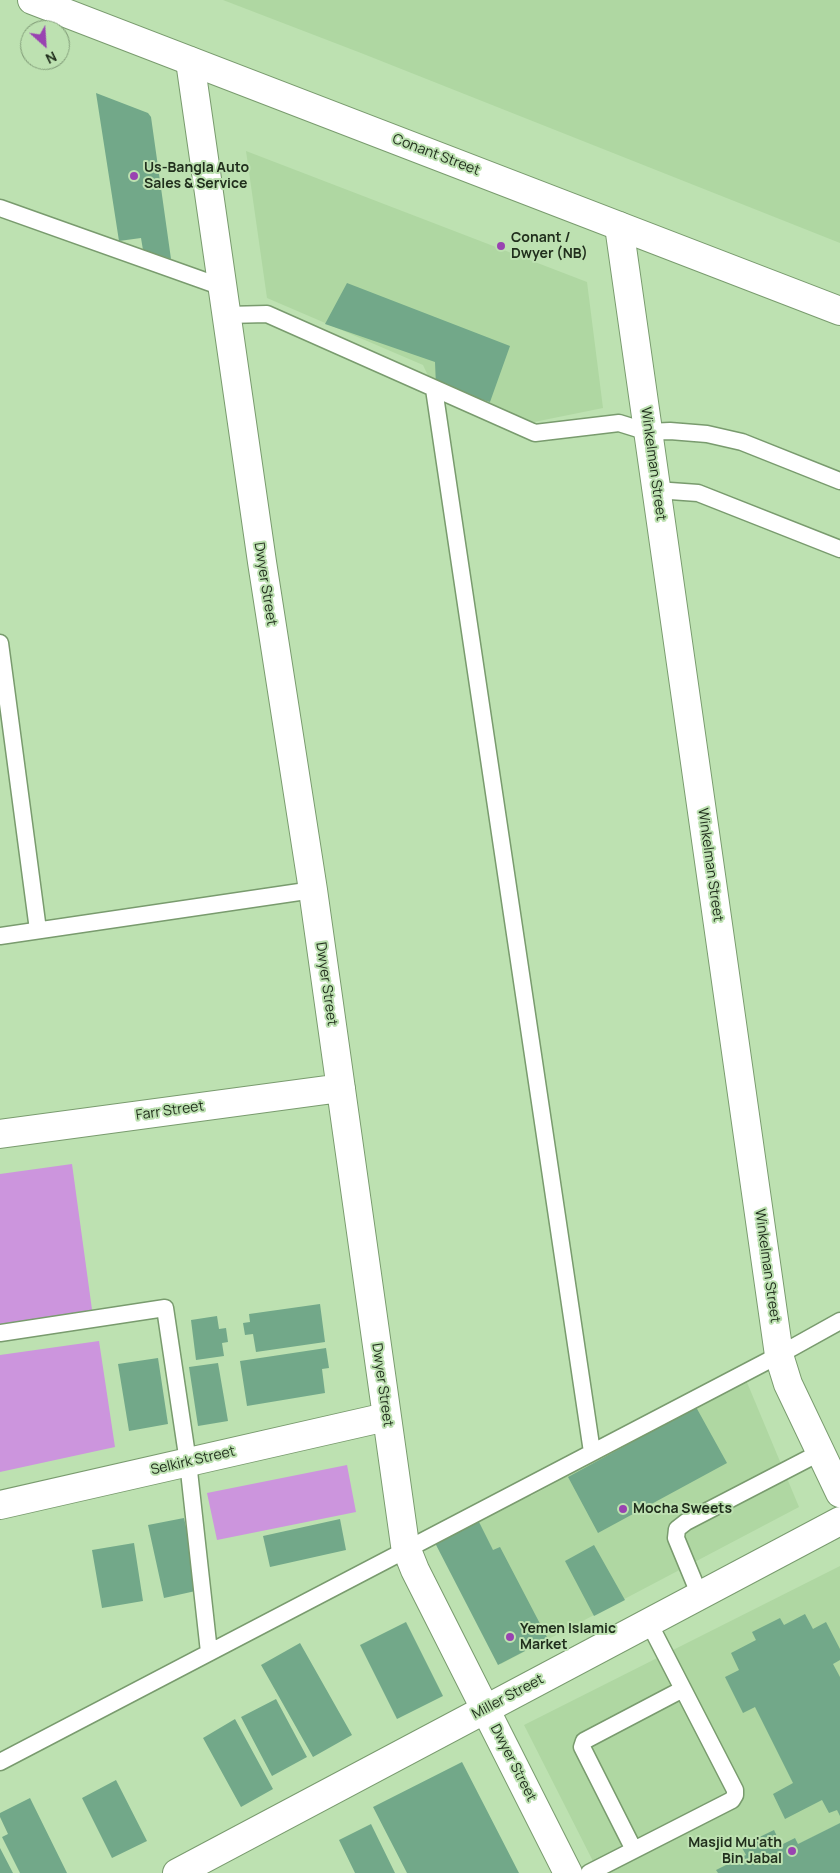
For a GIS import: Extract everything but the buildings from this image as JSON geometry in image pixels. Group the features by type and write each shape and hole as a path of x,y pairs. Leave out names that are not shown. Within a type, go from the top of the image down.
{"street":[{"name":"Conant Street","path":"32,0 840,311"},
{"name":"Dwyer Street","path":"190,61 262,562 313,890 406,1549 568,1873"},
{"name":"Winkelman Street","path":"619,226 780,1355 788,1384 840,1493"},
{"name":"Farr Street","path":"0,1134 340,1088"},
{"name":"Selkirk Street","path":"0,1505 386,1417"},
{"name":"Miller Street","path":"177,1873 840,1521"}],"lane":[{"path":"0,208 222,287"},
{"path":"227,315 267,314 535,433 619,423 648,432 670,431 707,434 742,442 840,481"},
{"path":"434,389 592,1452"},
{"path":"656,490 698,493 840,549"},
{"path":"0,643 38,930"},
{"path":"0,936 313,890"},
{"path":"0,1333 165,1308 188,1462 209,1652"},
{"path":"0,1762 780,1355 840,1321"},
{"path":"700,1596 676,1538 678,1529 686,1522 821,1452"},
{"path":"589,1873 732,1800 735,1795 735,1790 649,1623"},
{"path":"634,1850 582,1747 584,1741 683,1689"}],"shaded area":[{"path":"223,0 840,0 840,243 361,53"},
{"path":"246,151 587,282 603,408 534,422 431,382 423,365 267,298"},
{"path":"72,1164 93,1317 0,1329 0,1174"},
{"path":"99,1341 115,1447 0,1472 0,1355"},
{"path":"746,1380 799,1507 501,1664 438,1539 529,1491 531,1496"},
{"path":"347,1465 356,1512 217,1540 207,1493"},
{"path":"840,1566 840,1823 742,1873 599,1873 524,1725"}],"place":[{"name":"Us-Bangla Auto Sales & Service","path":"134,176"},
{"name":"Conant / Dwyer (NB)","path":"501,246"},
{"name":"Mocha Sweets","path":"623,1509"},
{"name":"Yemen Islamic Market","path":"510,1637"},
{"name":"Masjid Mu'ath Bin Jabal","path":"792,1851"}]}
